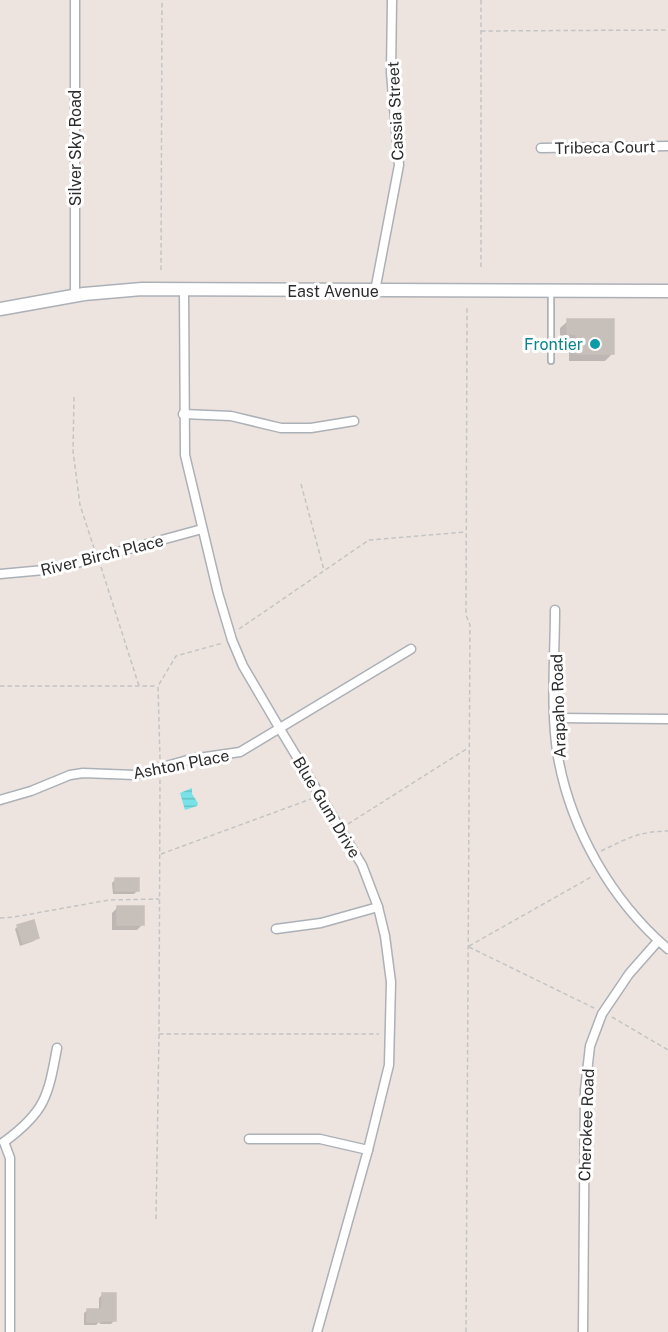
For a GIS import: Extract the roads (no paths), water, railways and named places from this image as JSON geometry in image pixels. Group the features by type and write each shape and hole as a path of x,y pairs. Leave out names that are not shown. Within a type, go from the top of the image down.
{"main road":[{"name":"East Avenue","path":"0,309 75,296 142,289 668,291"}],"street":[{"name":"Silver Sky Road","path":"75,0 75,296"},
{"name":"Cassia Street","path":"375,291 399,165 391,73 393,0"},
{"name":"Tribeca Court","path":"542,148 668,146"},
{"name":"Blue Gum Drive","path":"184,290 185,455 231,638 243,666 362,865 378,907 385,936 391,982 388,1065 368,1150 316,1332"},
{"path":"183,414 231,416 281,428 311,428 354,421"},
{"name":"River Birch Place","path":"0,573 55,569 202,529"},
{"name":"Arapaho Road","path":"555,610 555,718 558,756 567,794 578,826 619,896 658,941 668,949"},
{"name":"Ashton Place","path":"0,800 32,791 70,775 135,775 191,759 240,752 411,649"},
{"path":"555,718 668,719"},
{"path":"276,929 321,923 378,907"},
{"name":"Cherokee Road","path":"583,1332 585,1090 590,1046 603,1012 629,974 658,941"},
{"path":"10,1332 10,1158 2,1141 26,1126 38,1113 52,1075 57,1048"},
{"path":"249,1139 320,1139 368,1150"}],"lane":[{"path":"551,291 551,361"}],"water":[{"path":"192,788 192,794 198,803 197,806 185,810 180,793"}],"place":[{"name":"Frontier","path":"595,344"}]}
